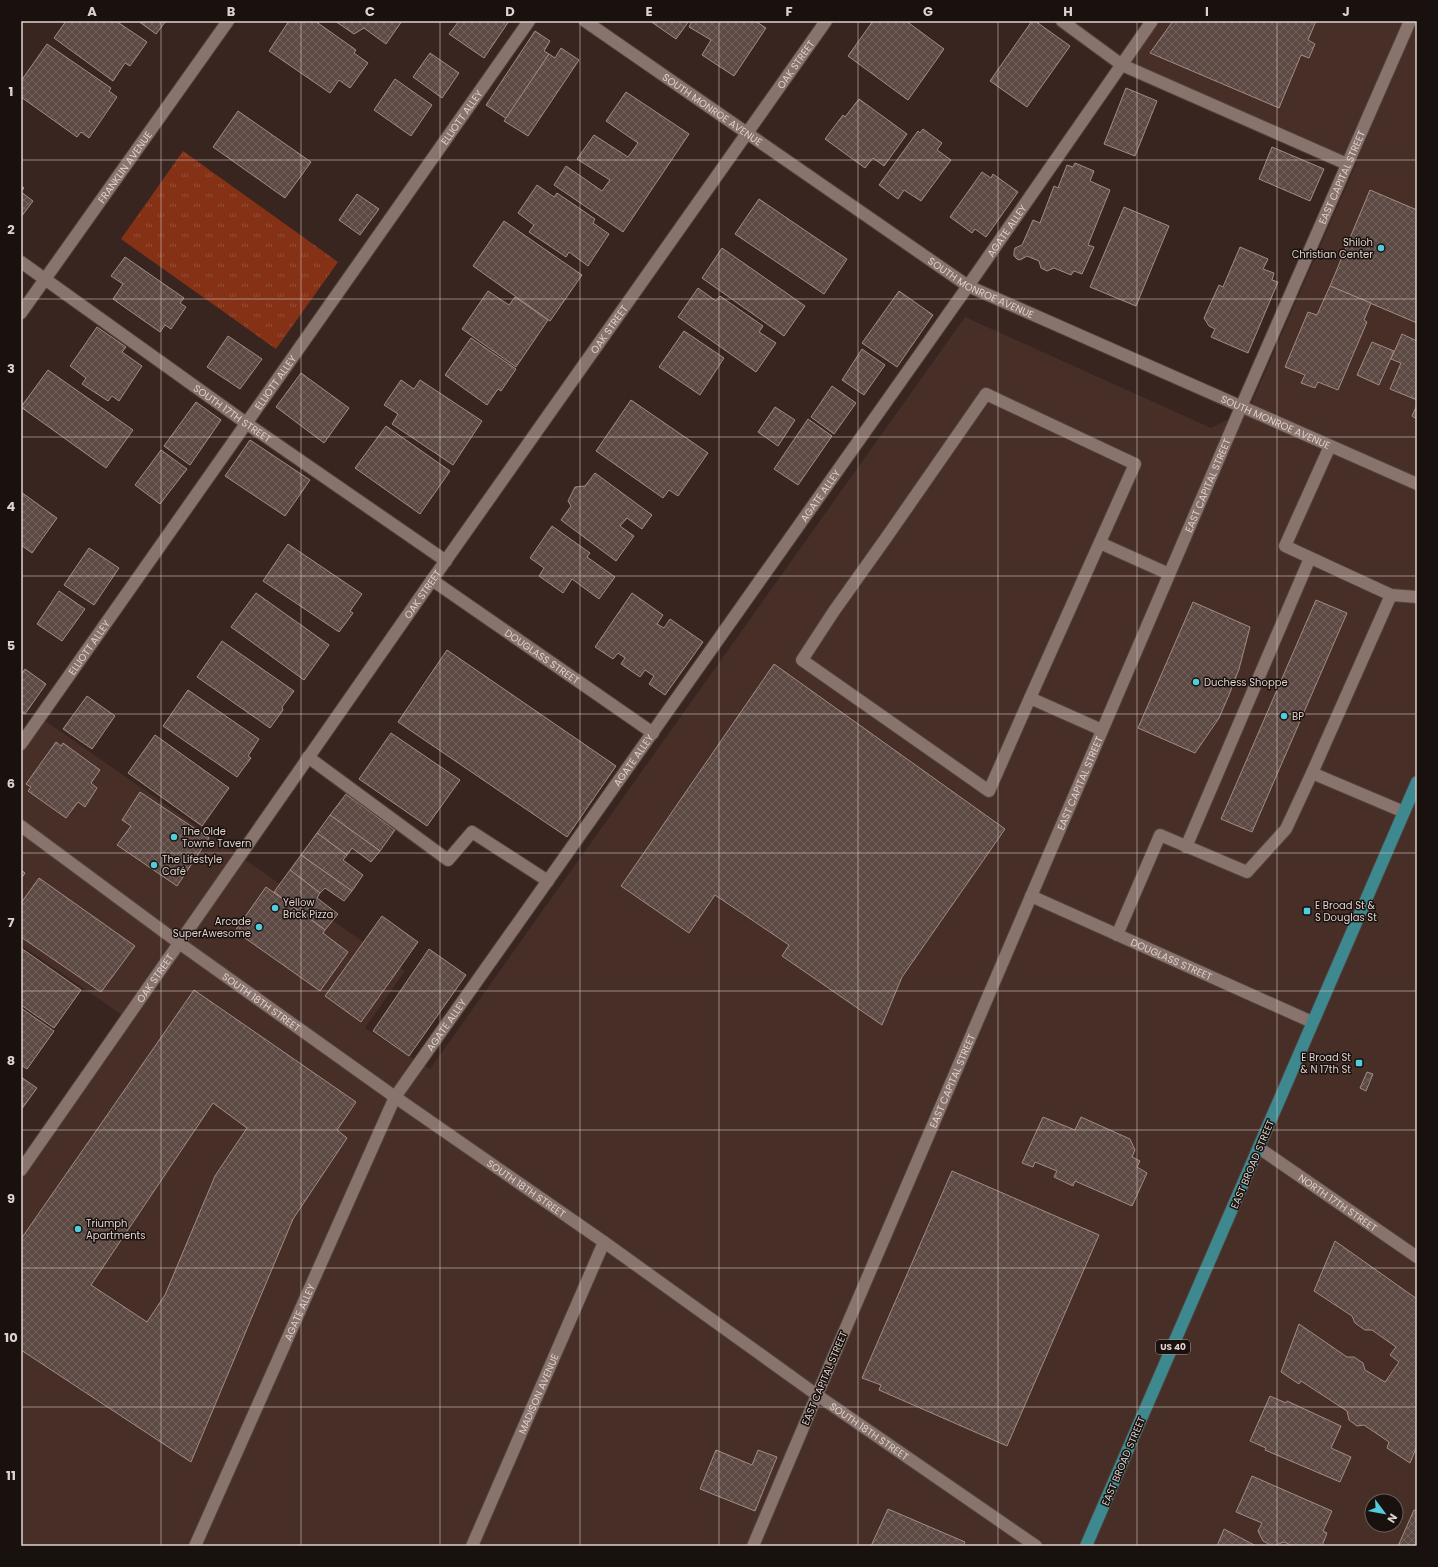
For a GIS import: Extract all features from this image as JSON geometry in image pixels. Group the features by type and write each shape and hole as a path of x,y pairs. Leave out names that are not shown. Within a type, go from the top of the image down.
{"main road":[{"name":"EAST BROAD STREET","path":"1086,1546 1417,782"}],"street":[{"name":"FRANKLIN AVENUE","path":"21,313 228,21"},
{"name":"ELLIOTT ALLEY","path":"21,744 529,21"},
{"name":"SOUTH MONROE AVENUE","path":"586,21 968,286 1417,484"},
{"name":"OAK STREET","path":"21,1170 432,580 826,21"},
{"path":"1062,21 1122,65 1347,164"},
{"name":"AGATE ALLEY","path":"195,1546 395,1097 968,286 1152,21"},
{"name":"EAST CAPITAL STREET","path":"753,1546 1169,574 1410,21"},
{"name":"SOUTH 17TH STREET","path":"21,262 246,423 446,561"},
{"path":"986,394 1135,464 1030,698 989,791 802,660 834,611 986,394"},
{"path":"1330,446 1285,546 1391,595 1417,597"},
{"path":"1100,543 1169,574"},
{"path":"1186,847 1310,558"},
{"name":"DOUGLASS STREET","path":"432,580 653,733"},
{"path":"1117,935 1160,835 1247,872 1286,829 1391,595"},
{"path":"1030,698 1102,730"},
{"path":"308,757 448,860 472,832 548,881"},
{"path":"1312,773 1404,812"},
{"name":"SOUTH 18TH STREET","path":"21,826 179,943 395,1097 604,1242 817,1395 1036,1546"},
{"name":"DOUGLASS STREET","path":"1031,896 1312,1022"},
{"name":"NORTH 17TH STREET","path":"1259,1148 1417,1257"},
{"name":"MADISON AVENUE","path":"472,1546 604,1242"}],"shaded area":[{"path":"1149,21 1417,21 1417,1546 21,1546 21,1168 125,1017 21,945 21,746 41,718 405,971 365,1028 430,1069 965,317 1211,428 1249,409 1357,162 1122,59"}],"green space":[{"path":"183,151 338,262 276,349 121,239"}],"building":[{"path":"66,21 116,21 147,42 130,66 125,63 113,81 54,38"},
{"path":"138,21 166,21 156,34"},
{"path":"289,21 315,21 356,50 354,53 368,63 350,88 339,80 330,93 269,51"},
{"path":"335,21 402,21 386,44 364,28 354,34"},
{"path":"459,21 509,21 484,58 449,34"},
{"path":"650,21 689,21 676,39"},
{"path":"692,21 755,21 766,28 734,76 702,55 711,40 689,27"},
{"path":"873,21 906,21 944,49 908,100 848,56"},
{"path":"1032,21 1035,21 1070,46 1027,107 990,81"},
{"path":"1173,21 1316,21 1308,40 1315,44 1309,58 1301,55 1279,108 1150,53"},
{"path":"535,31 550,41 544,51 549,54 507,119 486,105"},
{"path":"47,44 111,88 109,91 117,97 89,138 81,132 77,137 21,97 21,81"},
{"path":"561,48 579,60 528,136 504,121 549,54 555,58"},
{"path":"430,53 459,73 442,98 413,77"},
{"path":"395,79 432,105 411,136 374,110"},
{"path":"1126,88 1157,101 1135,156 1104,144"},
{"path":"626,92 689,134 623,232 554,185 566,166 602,191 610,180 577,159 594,135 628,157 638,143 606,121"},
{"path":"859,99 907,134 884,166 873,158 865,168 825,139 843,115 845,117"},
{"path":"238,111 311,162 285,198 213,147"},
{"path":"923,129 942,143 937,150 951,160 921,201 904,190 898,199 879,185 918,131 920,133"},
{"path":"1272,147 1324,169 1310,201 1259,179"},
{"path":"1075,163 1094,171 1090,181 1110,190 1088,245 1094,247 1082,274 1074,271 1071,275 1054,268 1047,271 1041,268 1039,261 1027,256 1020,260 1017,259 1014,256 1015,248 1022,245 1033,220 1040,223 1054,186 1058,188 1067,165 1073,167"},
{"path":"982,172 991,178 993,174 1018,192 986,237 975,229 972,233 950,217"},
{"path":"21,185 24,188 21,192"},
{"path":"537,185 554,197 557,193 595,219 593,223 609,234 588,266 569,252 566,257 529,232 534,225 518,213"},
{"name":"Shiloh Christian Center","path":"1370,190 1417,210 1417,323 1330,286"},
{"path":"21,192 33,201 21,217"},
{"path":"357,194 379,209 360,235 339,220"},
{"path":"759,199 847,259 824,294 735,234"},
{"path":"1124,207 1169,226 1136,306 1090,287"},
{"path":"504,221 582,275 550,321 473,266"},
{"path":"1240,247 1268,259 1263,269 1274,273 1272,280 1278,282 1248,353 1211,337 1215,329 1209,326 1204,318 1219,285 1223,287"},
{"path":"722,248 805,306 784,336 702,278"},
{"path":"125,257 184,298 180,303 186,307 171,329 165,325 160,332 113,299 123,284 111,276"},
{"path":"1330,286 1371,303 1364,320 1367,322 1338,390 1318,382 1315,388 1301,383 1305,375 1285,367 1308,312 1317,315"},
{"path":"698,288 716,301 720,296 763,326 759,332 776,343 756,372 678,317"},
{"path":"488,291 509,305 515,297 548,320 516,367 462,329"},
{"path":"899,291 933,315 897,367 862,343"},
{"path":"97,327 126,347 122,352 142,366 119,401 112,396 108,401 82,384 86,378 70,366"},
{"path":"684,331 724,358 700,395 659,367"},
{"path":"1402,334 1417,341 1417,400 1390,389 1401,363 1391,359"},
{"path":"228,336 262,359 240,389 207,367"},
{"path":"471,338 516,369 501,391 498,389 487,405 445,375"},
{"path":"1372,342 1394,351 1379,385 1357,375"},
{"path":"862,349 885,365 864,395 842,380"},
{"path":"48,370 133,430 106,468 21,407"},
{"path":"301,373 349,408 324,443 276,407"},
{"path":"401,380 414,389 420,380 482,421 453,465 392,424 398,414 384,405"},
{"path":"832,386 856,403 834,434 811,417"},
{"path":"631,400 708,453 678,496 669,490 663,498 596,451"},
{"path":"196,402 221,420 190,465 164,446"},
{"path":"1417,405 1417,419 1412,416"},
{"path":"775,407 795,420 778,446 758,432"},
{"path":"808,419 832,436 798,485 774,469"},
{"path":"386,426 450,471 420,514 355,468"},
{"path":"250,440 310,480 285,516 225,476"},
{"path":"161,450 187,469 160,504 135,485"},
{"path":"595,473 652,515 642,529 627,518 620,526 634,536 616,561 561,520 571,506 568,501 575,487 585,486"},
{"path":"21,492 57,518 32,553 21,545"},
{"path":"552,526 590,553 587,557 615,577 599,599 572,579 563,593 539,576 544,568 530,558"},
{"path":"288,544 362,594 350,611 353,613 339,632 263,581"},
{"path":"89,548 119,568 94,605 64,585"},
{"path":"59,591 85,609 62,641 37,624"},
{"path":"256,593 329,645 304,680 231,627"},
{"path":"632,593 663,615 657,624 664,628 670,619 703,642 665,695 649,684 654,676 645,670 640,677 621,664 625,658 618,653 613,659 595,647"},
{"name":"BP","path":"1316,600 1347,613 1252,832 1221,819"},
{"name":"Duchess Shoppe","path":"1193,602 1250,627 1239,669 1219,718 1195,753 1138,728"},
{"path":"222,641 294,691 282,707 283,710 270,728 197,677"},
{"path":"447,650 616,766 567,837 398,722"},
{"path":"774,664 1005,829 902,977 882,1025 782,956 789,945 715,895 689,933 621,886"},
{"path":"25,669 46,684 25,714 21,712 21,675"},
{"path":"188,690 259,739 248,756 251,758 237,777 163,726"},
{"path":"87,696 115,716 92,749 63,729"},
{"path":"391,733 460,780 427,826 359,779"},
{"path":"155,735 229,788 202,826 128,773"},
{"path":"56,742 61,746 63,743 100,770 91,783 97,788 85,807 78,802 66,818 28,791 31,787 26,784"},
{"path":"140,792 209,838 177,886 117,845 131,826 122,820"},
{"path":"346,794 395,830 380,851 330,815"},
{"path":"330,815 380,851 371,862 352,848 347,855 317,833"},
{"path":"317,833 347,855 343,860 363,875 352,891 301,855"},
{"path":"301,855 352,891 344,901 325,888 320,893 290,870"},
{"path":"21,870 25,873 21,879"},
{"path":"290,870 320,893 317,898 338,914 325,930 274,892"},
{"path":"39,878 135,946 101,992 21,937 21,903"},
{"path":"266,887 325,930 323,933 348,952 320,991 235,931"},
{"path":"382,916 418,942 361,1022 325,996"},
{"path":"21,948 81,990 54,1028 21,1005"},
{"path":"429,949 466,975 409,1056 373,1031"},
{"name":"Triumph Apartments","path":"194,990 356,1102 337,1130 347,1138 293,1219 191,1462 21,1350 21,1239","holes":["213,1103 247,1128 215,1176 165,1295 147,1322 91,1285"]},
{"path":"21,1008 54,1031 27,1069 21,1065"},
{"path":"1367,1072 1373,1074 1366,1091 1360,1088"},
{"path":"21,1077 37,1088 21,1110"},
{"path":"1043,1117 1075,1130 1081,1117 1130,1139 1135,1150 1132,1157 1140,1161 1137,1167 1147,1173 1132,1206 1075,1181 1073,1186 1054,1177 1057,1171 1035,1162 1033,1167 1022,1163"},
{"path":"952,1171 1099,1235 1007,1446 879,1390 881,1385 862,1378"},
{"path":"1335,1241 1417,1299 1417,1446 1410,1463 1387,1448 1389,1442 1364,1425 1357,1426 1349,1420 1347,1411 1301,1381 1299,1384 1281,1372 1299,1324 1347,1357 1354,1357 1363,1363 1365,1370 1385,1382 1399,1362 1390,1355 1396,1347 1372,1330 1365,1330 1355,1323 1352,1316 1314,1291"},
{"path":"1270,1396 1286,1403 1287,1401 1341,1426 1331,1448 1351,1457 1340,1482 1265,1450 1266,1448 1250,1441"},
{"path":"716,1450 752,1465 758,1450 777,1457 755,1511 700,1489"},
{"path":"1252,1476 1332,1511 1323,1531 1327,1533 1322,1546 1293,1546 1284,1542 1273,1546 1263,1541 1258,1531 1262,1523 1236,1512"},
{"path":"888,1509 965,1542 963,1546 871,1546"},
{"path":"1414,1510 1417,1511 1417,1546 1398,1546"},
{"path":"1224,1529 1256,1546 1217,1546"}],"place":[{"name":"Shiloh Christian Center","path":"1381,248"},
{"name":"Duchess Shoppe","path":"1196,682"},
{"name":"BP","path":"1284,716"},
{"name":"The Olde Towne Tavern","path":"174,837"},
{"name":"The Lifestyle Café","path":"154,865"},
{"name":"Yellow Brick Pizza","path":"275,908"},
{"name":"E Broad St & S Douglas St","path":"1307,911"},
{"name":"Arcade SuperAwesome","path":"259,927"},
{"name":"E Broad St & N 17th St","path":"1359,1063"},
{"name":"Triumph Apartments","path":"78,1229"}]}
